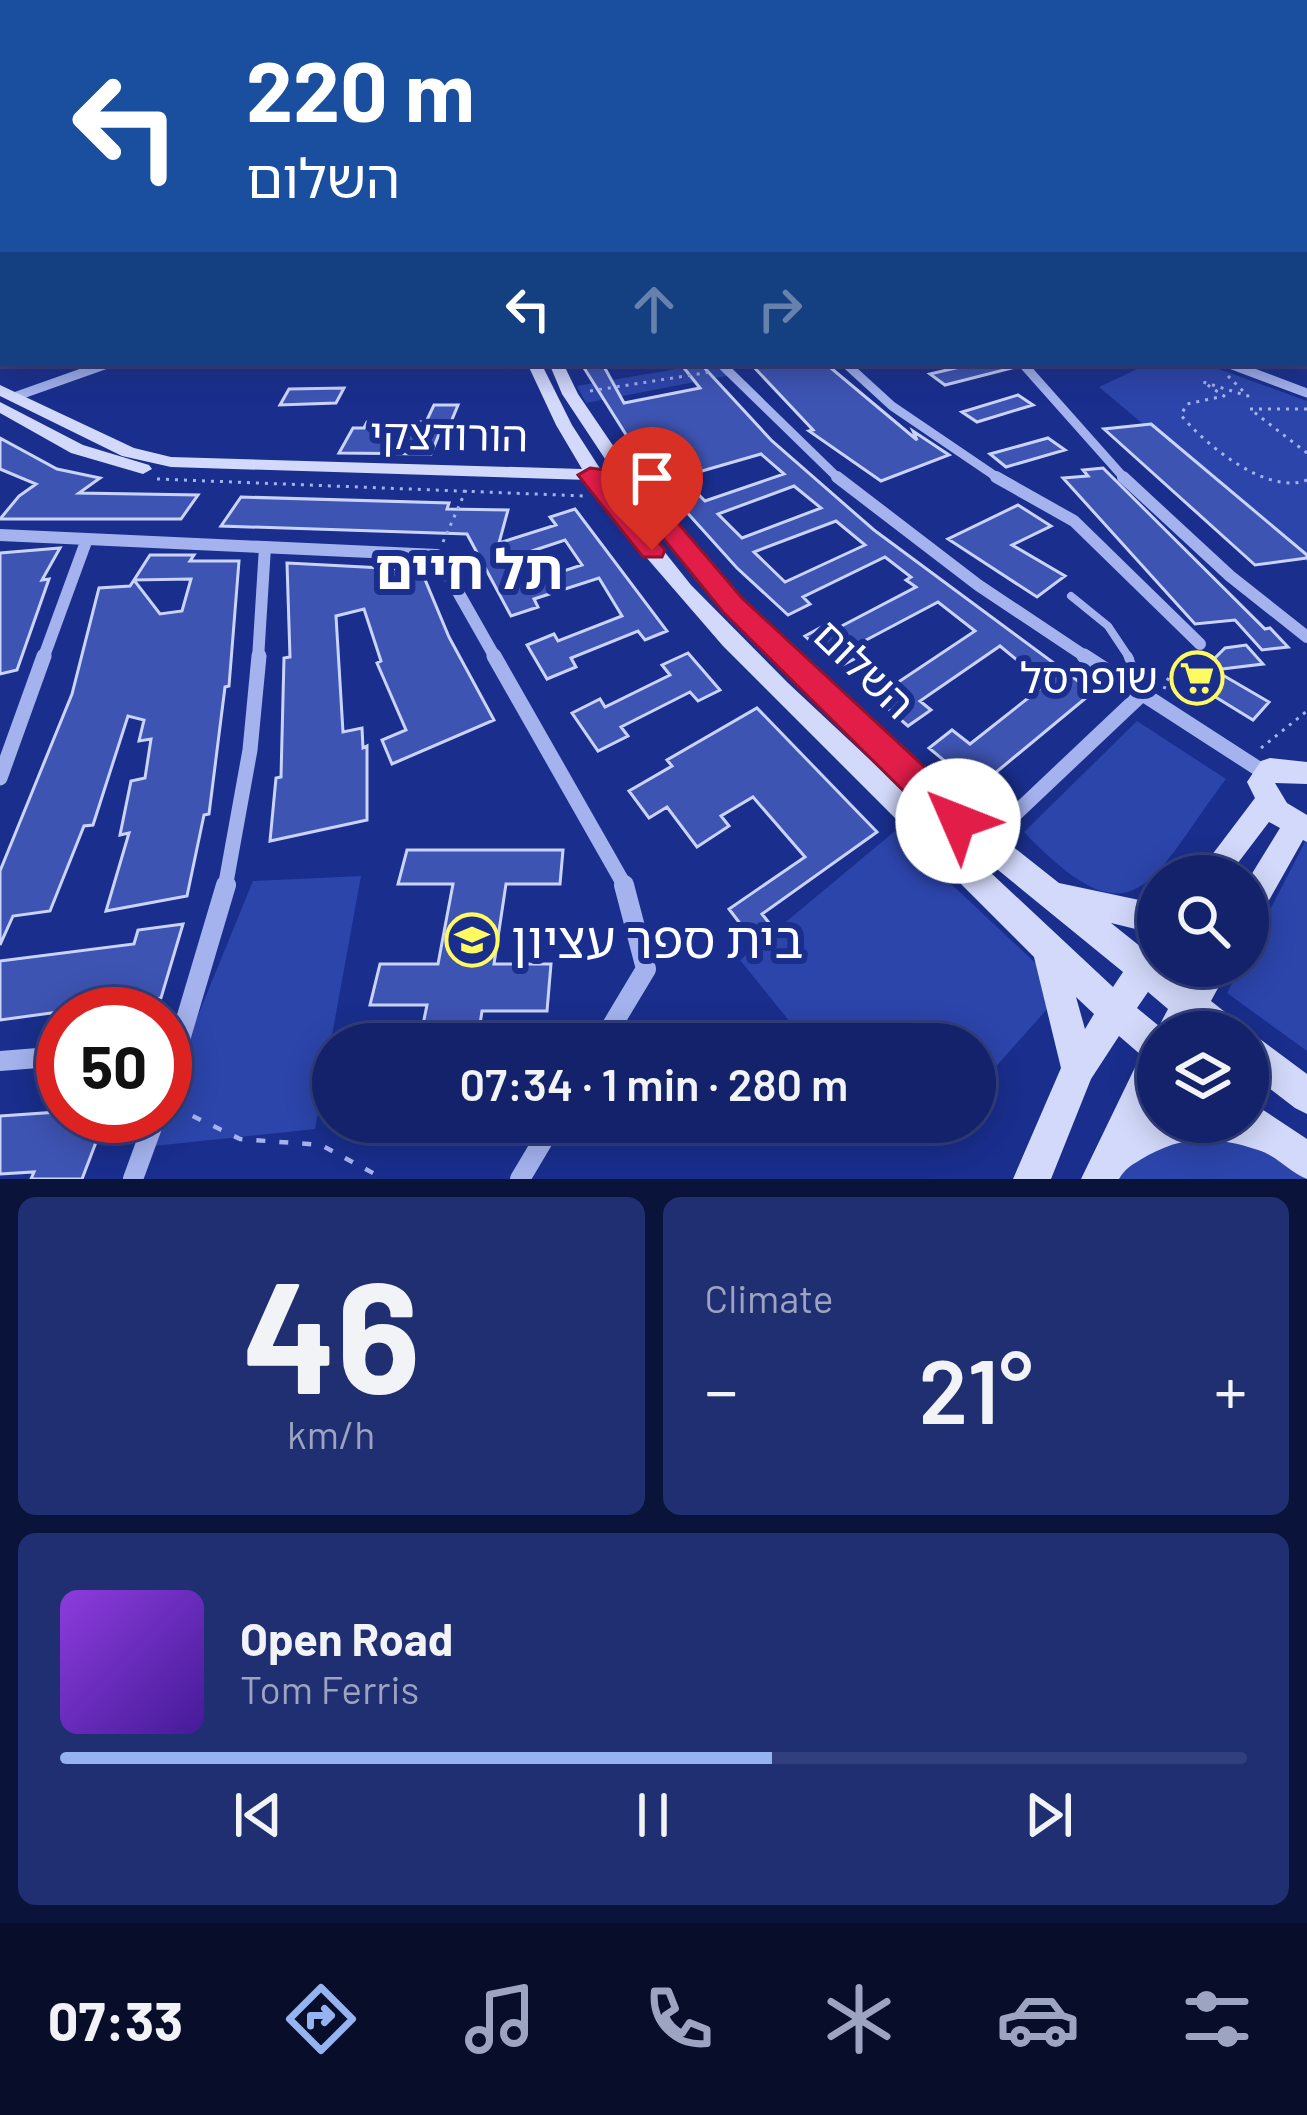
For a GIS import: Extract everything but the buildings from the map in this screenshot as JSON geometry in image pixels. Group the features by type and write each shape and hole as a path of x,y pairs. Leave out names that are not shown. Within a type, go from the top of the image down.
{"main road":[{"name":"השלום","path":"535,366 560,425 595,481 710,621 1137,1032"},
{"name":"השלום","path":"557,366 570,394 627,478 733,605 958,821 1043,891 1137,951"},
{"name":"הורודצקי","path":"5,398 128,452 171,462 595,481"},
{"name":"הורודצקי","path":"5,398 77,449 165,473 469,483 627,478"},
{"path":"1220,855 1259,778 1281,767 1307,773"},
{"path":"1259,778 1302,827 1269,876"},
{"path":"1043,891 1137,916"},
{"path":"1048,950 1078,1068"},
{"path":"1032,1179 1078,1068 1137,981"},
{"path":"1269,1067 1307,1096"},
{"path":"1105,1169 1137,1098"},
{"path":"1269,1134 1307,1161"},
{"path":"1105,1169 1139,1143"}],"street":[{"path":"5,398 101,366"},
{"path":"723,366 769,419 945,564 1143,693 1259,778"},
{"path":"847,366 892,406 978,467 1074,521 1200,644"},
{"path":"1025,366 1131,482 1250,594 1307,637"},
{"path":"1235,366 1307,393"},
{"path":"0,535 437,555 629,894 646,969 614,1023"},
{"path":"0,778 87,539"},
{"path":"192,987 224,882 250,749 265,547"},
{"path":"1016,814 1143,693"},
{"path":"0,1060 36,1058"},
{"path":"133,1179 146,1143"},
{"path":"520,1179 541,1143"}],"lane":[{"path":"1071,596 1109,621 1132,658 1143,693"}],"path":[{"path":"570,394 723,366"},
{"path":"1252,383 1226,376 1248,396 1203,382 1224,396 1187,404 1181,415 1197,437 1229,464 1257,476 1299,484 1306,481"},
{"path":"1307,409 1250,409 1307,453"},
{"path":"437,555 469,483"},
{"path":"1170,674 1200,644"},
{"path":"1259,778 1307,711"},
{"path":"192,1116 241,1139 321,1145 384,1179"}],"shaded area":[{"path":"694,366 723,366 731,375 586,403 577,386"},
{"path":"1144,366 1210,366 1307,401 1307,562 1099,387"},
{"path":"1137,721 1226,779 1171,855 1137,855 1137,888 1118,893 1093,888 1062,868 1024,832"},
{"path":"895,831 1064,990 996,1066 996,1023 791,1023 740,960"},
{"path":"1307,838 1307,1051 1269,1023 1269,1011 1252,1011 1227,993 1230,987 1269,987 1269,912"},
{"path":"361,876 334,1023 312,1023 312,1129 192,1142 192,1030 253,881"},
{"path":"1137,1101 1137,1143 1269,1142 1307,1179 1100,1179"}],"place":[{"name":"שופרסל","path":"1197,678"},
{"name":"בית ספר עציון","path":"472,940"}],"district":[{"name":"תל חיים","path":"469,570"}],"route":[{"path":"652,550 590,475 627,478 733,605 958,821"}]}
